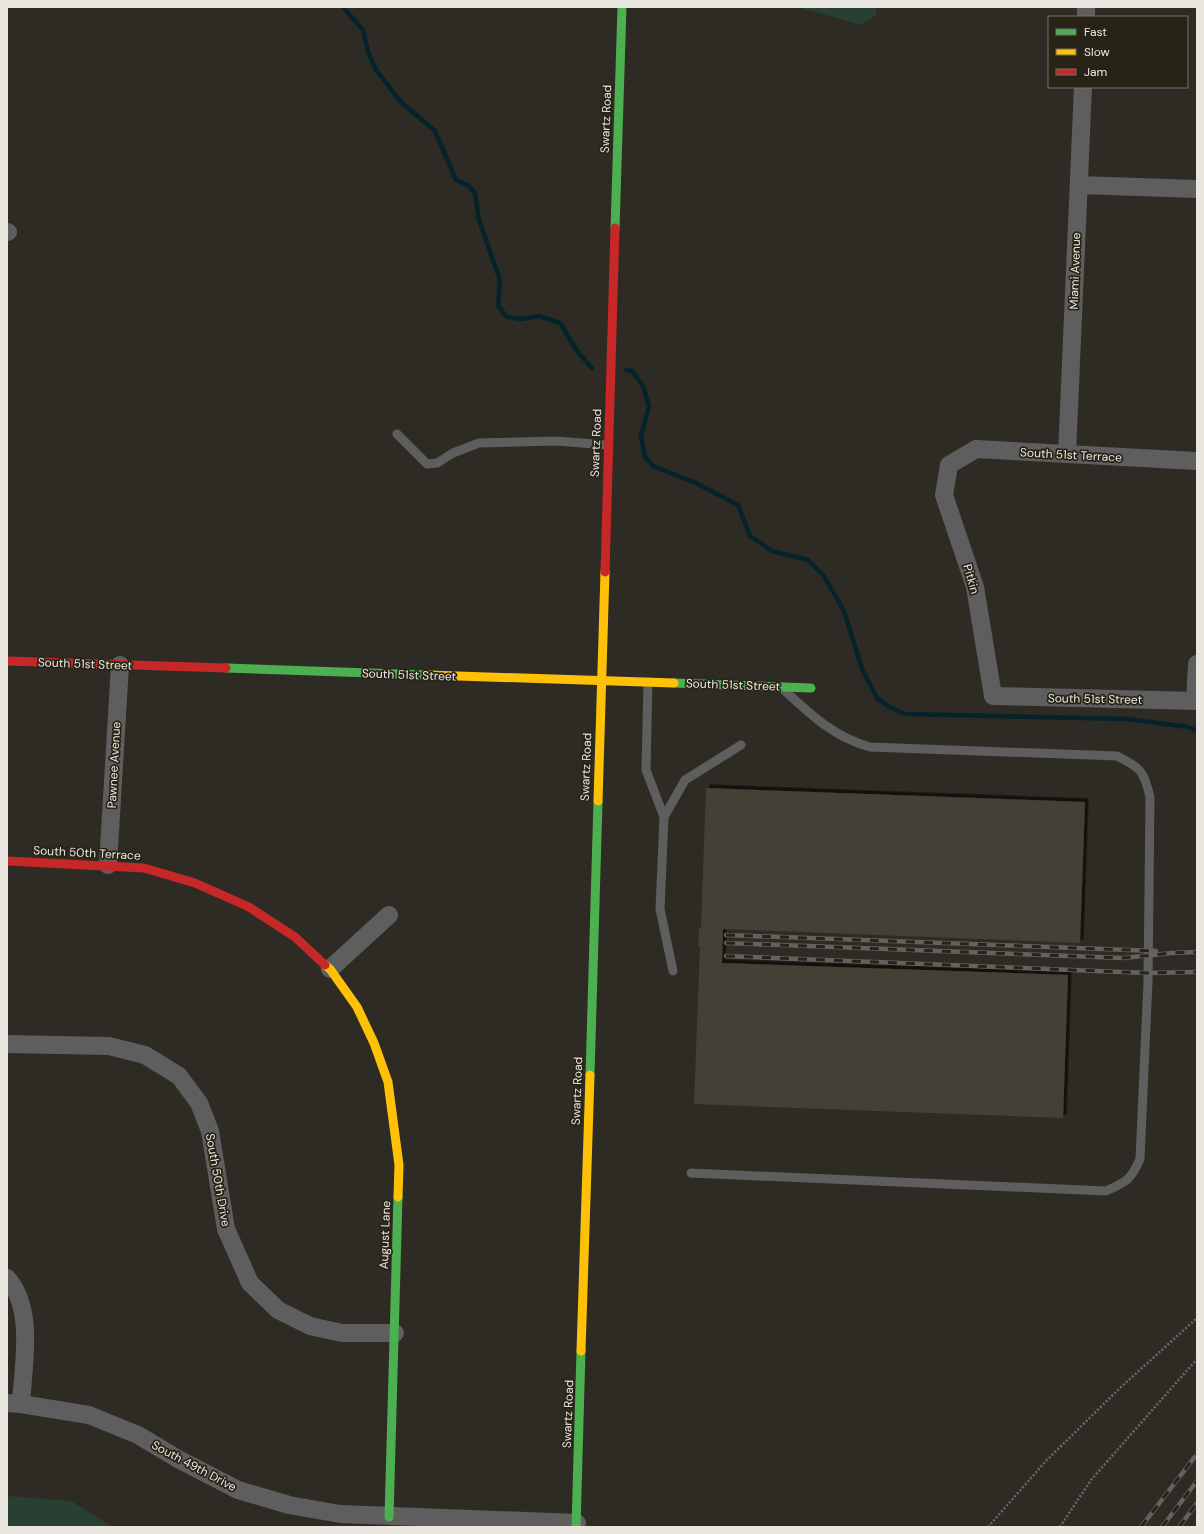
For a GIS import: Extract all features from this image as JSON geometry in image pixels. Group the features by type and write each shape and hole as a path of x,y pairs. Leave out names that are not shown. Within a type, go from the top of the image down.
{"street":[{"name":"Swartz Road","path":"576,1525 622,7"},
{"name":"Miami Avenue","path":"1068,454 1083,88"},
{"path":"1079,185 1197,189"},
{"name":"South 51st Terrace","path":"949,465 976,449 1197,462"},
{"name":"Pitkin","path":"949,465 944,495 975,587 993,696"},
{"name":"South 51st Street","path":"7,661 811,688"},
{"path":"1196,701 1197,664"},
{"name":"Pawnee Avenue","path":"108,865 120,665"},
{"name":"South 51st Street","path":"993,696 1196,701"},
{"name":"South 50th Terrace","path":"7,861 144,868 195,883 249,907 294,936 330,969"},
{"path":"330,969 389,915"},
{"name":"August Lane","path":"330,969 357,1008 374,1043 388,1082 400,1165 389,1516"},
{"name":"South 50th Drive","path":"7,1044 109,1046 145,1055 179,1076 199,1103 210,1131 226,1230 250,1283 278,1310 310,1326 342,1332 395,1333"},
{"path":"7,1278 12,1283 23,1310 25,1337 14,1404"},
{"name":"South 49th Drive","path":"14,1404 89,1415 138,1435 178,1459 238,1490 288,1505 340,1514 576,1525"}],"lane":[{"path":"397,434 427,464 437,463 453,453 479,443 555,441 608,445"},
{"path":"648,682 646,770 664,817 660,909 673,971"},
{"path":"691,1173 1106,1191 1122,1184 1134,1174 1140,1159 1148,982 1150,797 1146,779 1136,766 1117,756 870,747 854,743 836,734 812,716 780,686"},
{"path":"664,817 685,780 741,745"}],"path":[{"path":"988,1527 1046,1461 1120,1388 1197,1318"},
{"path":"1060,1527 1091,1480 1197,1359"}],"green space":[{"path":"798,7 877,7 875,16 861,25"},
{"path":"7,1496 71,1501 113,1527 7,1527"}],"building":[{"path":"706,788 1085,802 1080,943 723,929 722,963 1068,975 1063,1118 694,1104 700,946 698,946 699,928 701,929"}],"waterway":[{"path":"343,7 363,30 368,52 376,70 401,102 435,131 456,180 469,186 475,193 479,220 500,280 498,306 507,317 521,319 539,316 560,323 577,351 592,368"},
{"path":"626,370 632,371 643,386 649,406 641,436 645,457 653,466 696,483 738,505 750,536 772,551 808,560 824,576 844,611 862,669 877,698 889,707 906,714 1127,719 1188,727 1197,731"}],"railway":[{"path":"726,935 1156,951"},
{"path":"726,943 1123,958 1197,952"},
{"path":"726,956 1148,973 1197,972"},
{"path":"1141,1527 1197,1454"},
{"path":"1162,1527 1197,1481"},
{"path":"1179,1527 1197,1503"}],"traffic: fast":[{"path":"615,228 622,7"},
{"path":"226,668 428,675"},
{"path":"674,683 811,688"},
{"path":"590,1075 598,801"},
{"path":"389,1517 398,1197"},
{"path":"576,1527 581,1351"}],"traffic: slow":[{"path":"598,801 605,572"},
{"path":"428,675 674,683"},
{"path":"325,965 330,969 357,1007 374,1043 388,1082 399,1165 398,1197"},
{"path":"581,1351 590,1075"}],"traffic: jam":[{"path":"605,572 615,228"},
{"path":"7,661 226,668"},
{"path":"7,861 144,868 195,883 249,907 295,937 325,965"}]}
